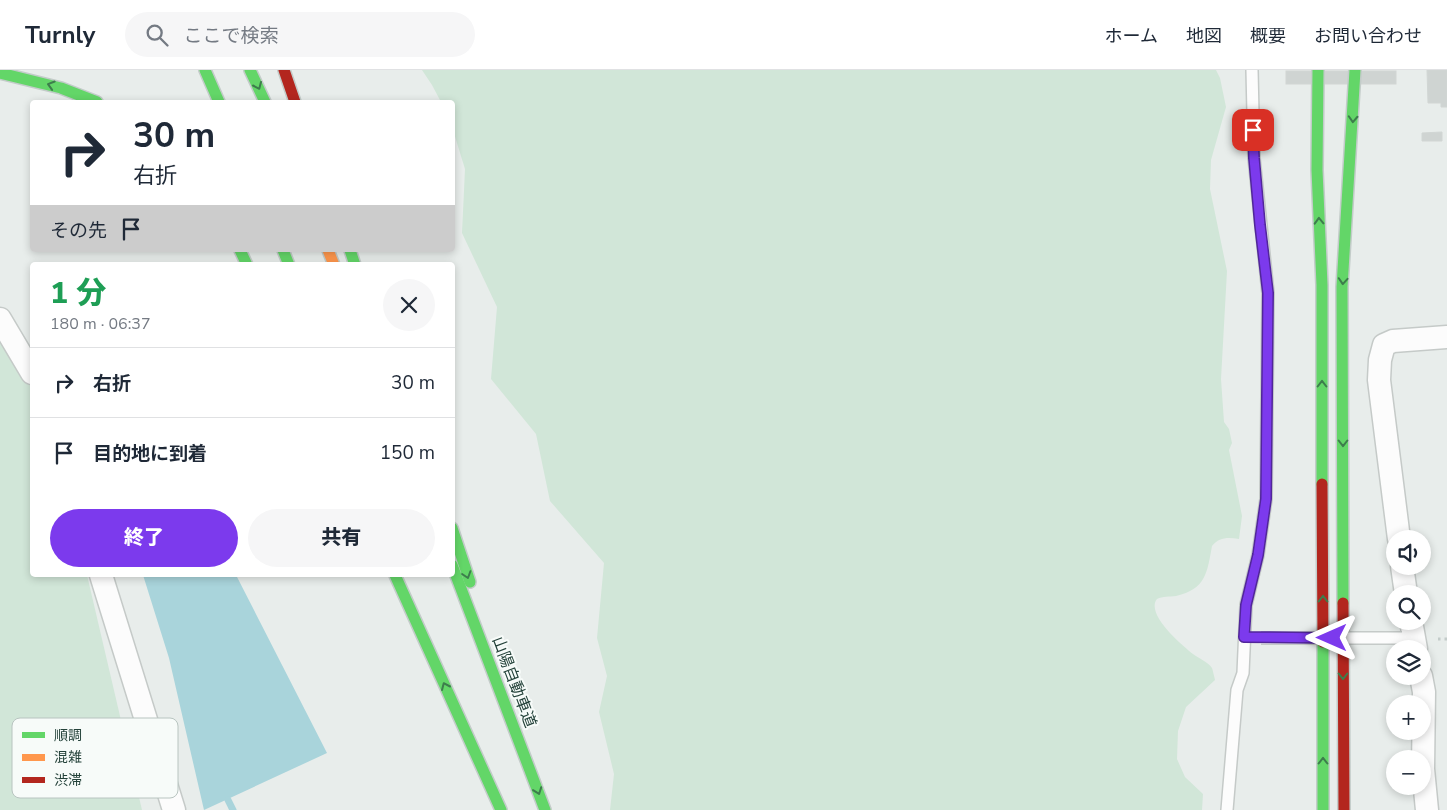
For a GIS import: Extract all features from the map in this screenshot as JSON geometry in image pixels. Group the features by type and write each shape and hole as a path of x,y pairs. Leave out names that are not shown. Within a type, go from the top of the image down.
{"highway":[{"path":"205,70 218,100"},
{"path":"250,70 264,100"},
{"path":"284,70 294,100"},
{"path":"1318,70 1317,170 1322,285 1323,810"},
{"path":"1344,810 1342,287 1355,70"},
{"path":"0,73 48,84 92,100"},
{"path":"455,537 528,763"},
{"name":"山陽自動車道","path":"455,573 545,810"},
{"path":"396,577 502,810"},
{"path":"450,670 502,810"}],"street":[{"path":"0,319 30,370"},
{"path":"1398,530 1379,380 1381,353 1384,345 1393,341 1447,337"},
{"path":"102,577 145,718"},
{"path":"1423,685 1423,769 1427,810"},
{"path":"170,798 174,810"}],"lane":[{"path":"1227,810 1236,690 1243,673 1246,605 1258,555 1266,499 1268,293 1254,158 1252,70"},
{"path":"1244,637 1411,637"}],"green space":[{"path":"422,70 1216,70 1220,78 1226,107 1211,160 1210,189 1227,271 1221,379 1224,422 1229,429 1232,443 1229,450 1242,516 1239,539 1224,538 1212,546 1206,572 1199,584 1186,593 1157,599 1155,605 1156,613 1166,629 1188,650 1212,668 1215,680 1186,707 1178,731 1177,759 1185,777 1203,794 1202,810 610,810 614,774 599,712 607,676 597,638 604,563 550,501 536,434 491,379 497,307 462,233 465,169 455,136 455,100 440,100"},
{"path":"0,334 30,384 30,577 87,577 120,718 12,718 12,798 139,798 142,810 0,810"}],"water":[{"path":"144,577 237,577 327,753 204,810 169,658"}],"building":[{"path":"1427,70 1447,70 1447,107 1441,107 1441,103 1428,103"},
{"path":"1286,71 1396,71 1396,84 1286,84"},
{"path":"1442,132 1442,141 1422,141 1422,133"}],"waterway":[{"path":"228,800 233,810"}],"traffic: fast":[{"path":"205,70 218,100"},
{"path":"250,70 264,100"},
{"path":"1318,70 1317,170 1322,285 1322,484"},
{"path":"1343,603 1342,287 1355,70"},
{"path":"0,73 61,88 92,100"},
{"path":"241,252 246,262"},
{"path":"284,252 288,262"},
{"path":"351,252 354,262"},
{"path":"455,537 470,582"},
{"path":"455,573 545,810"},
{"path":"396,577 501,810"},
{"path":"1323,642 1323,810"}],"traffic: slow":[{"path":"329,252 333,262"}],"traffic: jam":[{"path":"284,70 294,100"},
{"path":"1322,484 1323,642"},
{"path":"1343,603 1344,810"}],"route":[{"path":"1253,130 1260,225 1268,293 1266,499 1258,555 1247,598 1244,637 1332,638"}]}
